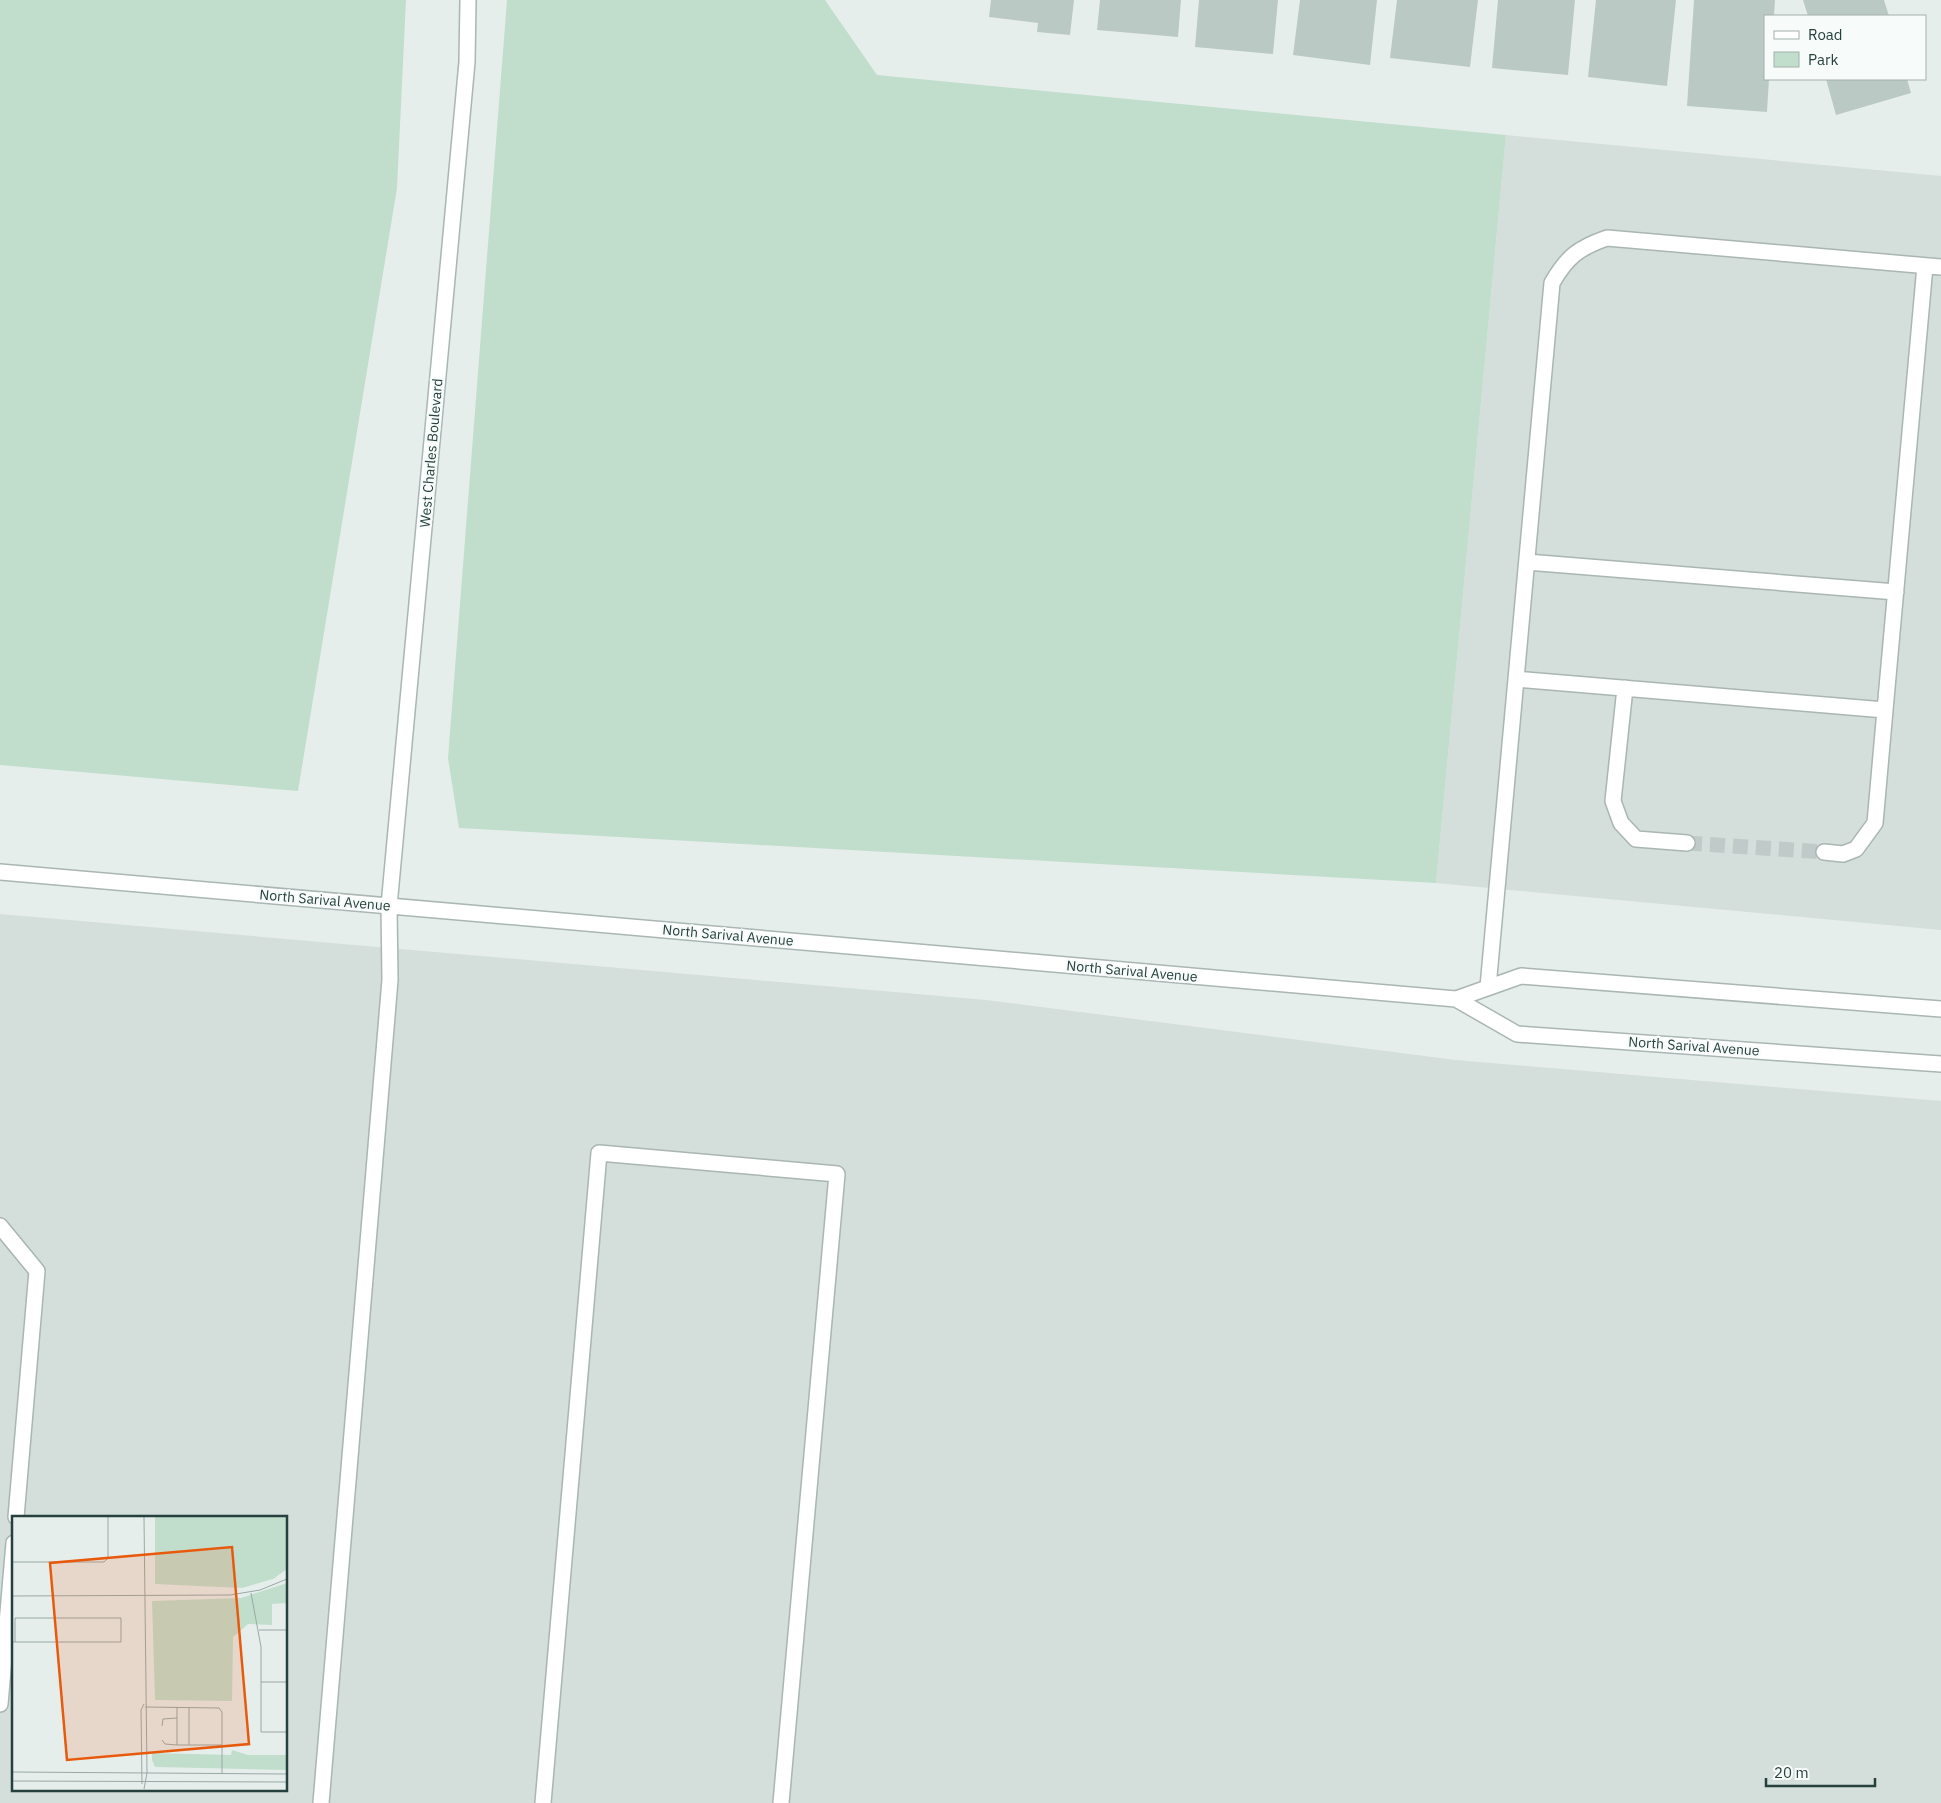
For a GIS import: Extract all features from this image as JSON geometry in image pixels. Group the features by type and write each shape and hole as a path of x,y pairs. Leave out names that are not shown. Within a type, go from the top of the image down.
{"street":[{"name":"West Charles Boulevard","path":"321,1803 390,980 389,906 467,62 468,0"},
{"path":"1488,987 1552,283 1563,263 1584,246 1607,238 1941,267"},
{"path":"1824,852 1843,854 1856,849 1875,823 1925,266"},
{"path":"1527,562 1896,592"},
{"path":"1516,679 1885,710"},
{"path":"1625,688 1613,801 1622,822 1636,839 1687,843"},
{"name":"North Sarival Avenue","path":"0,872 1456,999 1517,1034 1941,1064"},
{"name":"North Sarival Avenue","path":"1456,999 1521,976 1941,1009"},
{"path":"543,1803 599,1153 837,1174 781,1803"},
{"path":"0,1226 37,1271 16,1516"},
{"path":"0,1704 12,1566"}],"shaded area":[{"path":"1506,135 1941,176 1941,930 1436,883"},
{"path":"0,914 986,1000 1456,1060 1941,1101 1941,1803 0,1803"}],"green space":[{"path":"0,0 406,0 397,188 298,791 0,765"},
{"path":"507,0 825,0 877,75 1506,135 1436,883 459,828 448,758"}],"building":[{"path":"991,0 1074,0 1070,35 1037,32 1038,23 989,17"},
{"path":"1100,0 1181,0 1178,37 1097,30"},
{"path":"1199,0 1278,0 1273,54 1195,47"},
{"path":"1300,0 1377,0 1370,65 1293,55"},
{"path":"1397,0 1478,0 1470,67 1390,58"},
{"path":"1498,0 1575,0 1568,75 1492,68"},
{"path":"1596,0 1676,0 1667,86 1588,77"},
{"path":"1694,0 1775,0 1774,15 1764,15 1764,80 1769,80 1767,112 1687,106"},
{"path":"1803,0 1884,0 1889,15 1808,15"},
{"path":"1826,80 1907,80 1911,93 1836,115"}],"tunnel":[{"path":"1687,843 1824,852"}]}
